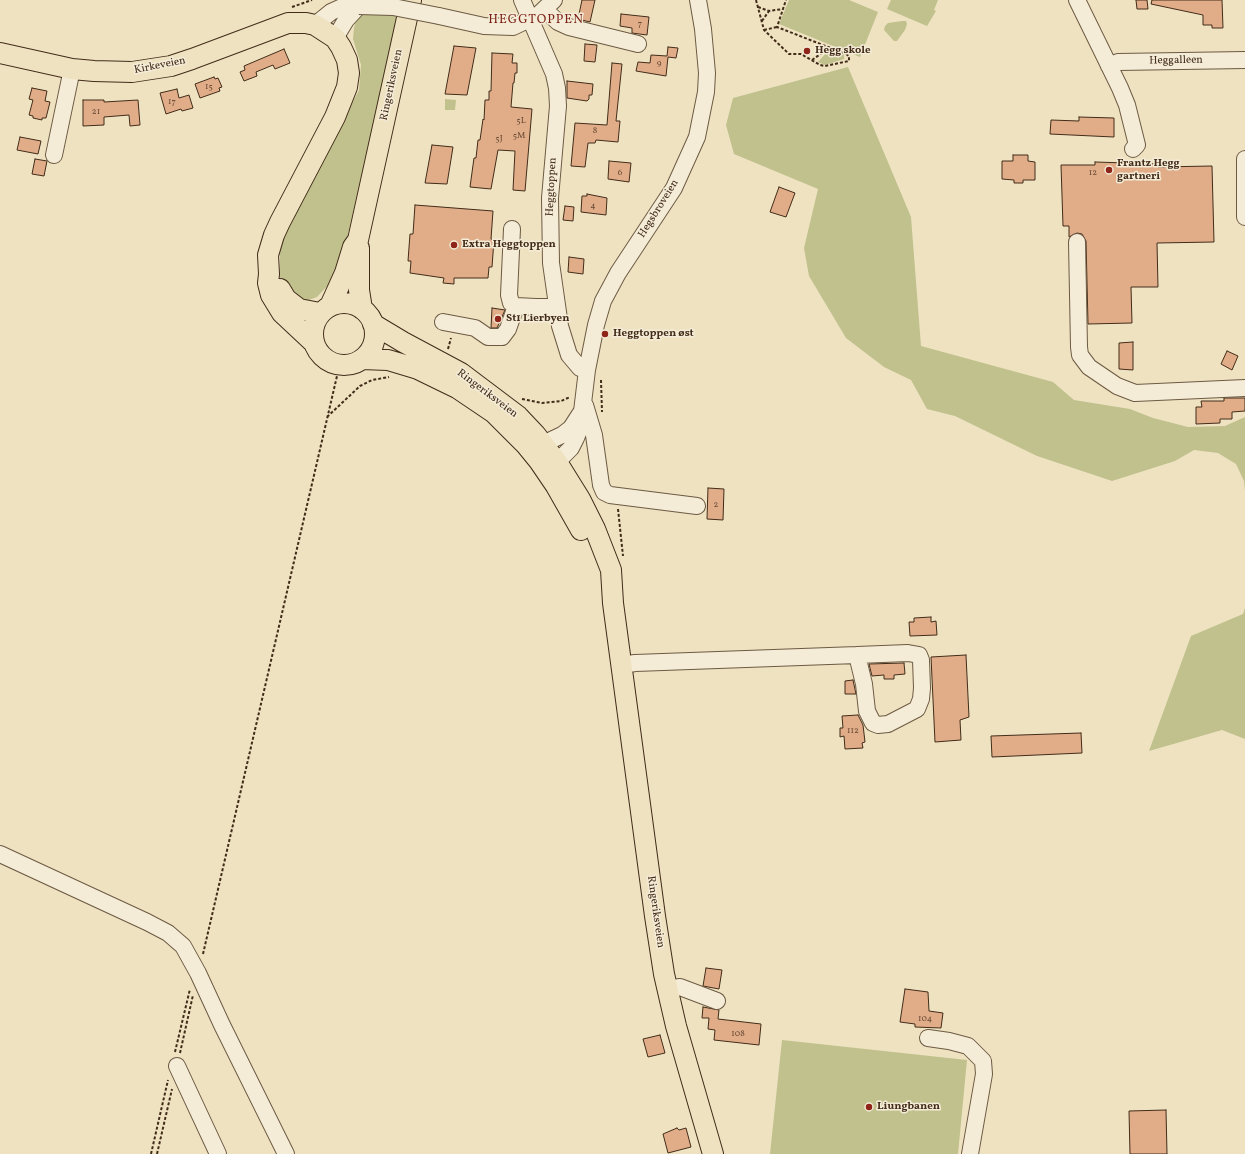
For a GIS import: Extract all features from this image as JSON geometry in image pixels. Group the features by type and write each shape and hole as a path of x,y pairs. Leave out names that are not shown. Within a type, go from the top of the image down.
{"main road":[{"name":"Ringeriksveien","path":"411,0 358,240 359,290 368,316 403,342 448,360 518,416 546,455 556,486 584,534 606,591 613,603 655,916 668,989 689,1074 713,1154"},
{"name":"Kirkeveien","path":"0,53 72,69 120,72 152,69 192,59 282,24 296,22 315,25 335,38 347,60 349,74 348,87 335,117 274,235 268,255 268,283 271,295 279,308 314,343"},
{"name":"Ringeriksveien","path":"325,309 345,273 353,247 358,240"},
{"path":"269,274 292,305 299,309 325,309 345,302 353,304 368,316 375,336 373,344 362,359 351,364 335,364 322,356 314,343 313,327 325,309"},
{"name":"Ringeriksveien","path":"362,359 380,359 396,362 418,369 457,388 477,400 506,425 546,455"}],"street":[{"name":"Heggtoppen","path":"522,0 554,74 557,88 558,106 550,198 551,262 556,306 567,350 580,368 594,372"},
{"name":"Hegsbroveien","path":"546,455 562,434 571,428 579,403 594,372 595,328 603,301 618,273 674,188 697,137 706,92 707,72 703,29 698,0"},
{"path":"1077,0 1127,105 1136,145 1133,149"},
{"path":"315,25 331,6 359,6 393,7 484,26 513,27 531,20 550,5 558,22 569,27 638,44"},
{"path":"335,38 346,20 359,6"},
{"name":"Heggalleen","path":"1109,66 1118,62 1245,60"},
{"path":"54,155 72,69"},
{"path":"1245,160 1245,217"},
{"path":"512,229 509,295 511,303 516,306 556,306"},
{"path":"1077,242 1079,347 1080,355 1089,368 1117,386 1135,394 1245,388"},
{"path":"448,323 475,328 488,337 502,336 508,329 516,306"},
{"path":"579,403 594,435 601,485 604,492 698,506"},
{"name":"Hegsbroveien","path":"546,455 571,448 580,428 579,403"},
{"path":"622,665 635,662 908,653 919,655 921,660 922,688 921,699 917,709 888,724 878,725 873,723 867,711 864,684 857,655"},
{"path":"0,854 147,922 168,933 183,946 198,973 286,1154"},
{"path":"668,989 680,987 717,1001"},
{"path":"928,1038 968,1046 983,1061 984,1074 970,1154"},
{"path":"177,1066 218,1154"}],"path":[{"path":"290,8 312,0"},
{"path":"756,0 764,30 789,54 801,54 820,65 825,66 849,61 849,56 777,27 764,30"},
{"path":"777,27 786,0"},
{"path":"758,7 769,11 783,9"},
{"path":"762,21 769,11"},
{"path":"812,60 829,48"},
{"path":"448,323 448,360"},
{"path":"202,956 336,376 335,364"},
{"path":"594,372 603,416"},
{"path":"326,417 360,386 372,380 391,377"},
{"path":"522,398 535,402 561,401 579,403"},
{"path":"615,494 621,526 624,563"}],"green space":[{"path":"789,0 849,0 878,12 860,57 779,24"},
{"path":"891,0 938,0 934,10 936,11 927,26 887,9"},
{"path":"367,12 398,15 344,252 332,281 317,297 306,301 295,296 285,288 280,277 280,243 359,90 361,65 353,39 354,28 356,20"},
{"path":"906,21 907,24 905,30 897,41 894,41 884,30 885,26 888,23"},
{"path":"832,51 844,55 844,59 825,65 818,62 827,52"},
{"path":"848,67 911,217 921,346 1053,382 1074,400 1130,409 1153,418 1188,427 1225,426 1245,417 1245,491 1244,481 1236,464 1218,453 1194,450 1175,461 1112,481 1037,456 955,416 927,409 911,380 884,367 846,338 809,276 804,248 818,189 734,154 726,125 733,98"},
{"path":"445,99 456,100 455,110 445,110"},
{"path":"1245,608 1245,739 1222,730 1149,751 1191,636 1243,614"},
{"name":"Liungbanen","path":"782,1040 967,1060 958,1154 770,1154"}],"building":[{"path":"582,0 595,0 590,22 578,19"},
{"path":"1136,0 1147,0 1148,9 1137,9"},
{"path":"1152,0 1222,0 1223,28 1212,28 1212,25 1203,25 1203,15 1151,4"},
{"path":"621,14 649,17 647,35 632,33 632,28 620,26"},
{"path":"585,44 597,45 595,62 584,61"},
{"path":"454,46 476,48 467,95 445,94"},
{"path":"668,47 678,48 676,58 668,57 666,76 636,71 638,62 650,63 651,55 667,56"},
{"path":"284,49 290,63 275,69 273,65 256,72 257,76 244,81 240,72 245,70 244,66"},
{"path":"492,53 513,54 512,63 517,63 517,73 515,73 513,83 511,107 532,109 525,191 513,190 515,151 498,150 491,189 470,187 474,158 476,158 478,140 480,140 483,119 484,120 485,100 489,100 489,91 491,91"},
{"path":"612,63 622,64 616,121 620,121 618,142 596,140 595,143 588,143 585,167 571,166 575,123 607,125"},
{"path":"214,77 215,79 218,78 222,87 219,88 220,91 200,98 195,84"},
{"path":"567,81 593,84 592,95 589,95 589,99 587,101 567,98"},
{"path":"32,88 47,91 45,101 50,102 46,118 42,118 42,120 33,118 33,116 29,115 33,100 29,99"},
{"path":"177,89 179,98 189,95 193,108 182,111 181,109 166,114 160,93"},
{"path":"83,100 104,100 104,102 138,100 140,125 130,126 129,115 104,117 104,125 83,126"},
{"path":"1079,117 1114,118 1114,137 1050,134 1051,120 1079,121"},
{"path":"20,137 41,141 38,154 17,150"},
{"path":"432,145 453,147 447,184 425,183"},
{"path":"1013,155 1028,155 1028,161 1035,162 1035,180 1023,180 1023,183 1014,183 1014,180 1002,179 1002,161 1013,161"},
{"path":"35,159 47,161 44,176 32,174"},
{"path":"609,161 631,163 629,182 608,179"},
{"path":"1095,162 1158,164 1158,167 1212,166 1214,242 1157,243 1158,287 1131,287 1132,323 1088,324 1086,241 1082,234 1077,233 1069,237 1069,226 1063,226 1061,165 1095,165"},
{"path":"779,187 795,193 786,217 770,212"},
{"path":"587,194 607,198 606,215 581,212 582,196 587,196"},
{"path":"415,205 493,211 491,239 494,240 492,267 489,267 488,278 454,278 454,284 443,283 444,278 410,273 411,261 408,261 410,234 413,234"},
{"path":"565,206 574,207 573,221 563,220"},
{"path":"569,257 584,259 583,274 568,272"},
{"path":"492,308 505,310 497,328 491,328"},
{"path":"1133,342 1133,370 1119,369 1119,343"},
{"path":"1227,351 1238,356 1232,370 1221,364"},
{"path":"1224,398 1245,398 1245,411 1232,412 1232,419 1220,419 1220,423 1196,424 1196,407 1202,407 1201,401 1224,401"},
{"path":"708,488 724,489 723,520 707,519"},
{"path":"931,617 931,622 936,621 937,635 910,636 909,622 914,622 914,618"},
{"path":"966,655 969,717 960,720 961,740 935,742 931,657"},
{"path":"904,663 905,674 894,675 894,679 884,679 884,675 872,676 869,664"},
{"path":"853,680 856,694 845,694 845,681"},
{"path":"858,715 863,725 865,742 862,743 863,748 845,749 844,736 840,737 840,728 843,728 842,716"},
{"path":"1081,733 1082,753 992,757 991,736"},
{"path":"706,968 722,970 719,989 703,986"},
{"path":"905,989 928,992 929,1011 943,1013 941,1028 915,1027 915,1024 900,1022"},
{"path":"703,1007 719,1010 718,1019 761,1024 759,1045 714,1040 715,1030 708,1029 709,1018 702,1018"},
{"path":"660,1035 665,1053 648,1057 643,1039"},
{"path":"1166,1110 1167,1154 1130,1154 1129,1111"},
{"path":"677,1128 679,1130 686,1128 691,1147 668,1153 663,1134"}],"place":[{"name":"Hegg skole","path":"807,51"},
{"name":"Frantz Hegg gartneri","path":"1109,170"},
{"name":"Extra Heggtoppen","path":"454,245"},
{"name":"St1 Lierbyen","path":"498,319"},
{"name":"Heggtoppen øst","path":"605,334"},
{"name":"Liungbanen","path":"869,1107"}],"district":[{"name":"HEGGTOPPEN","path":"536,21"}]}
